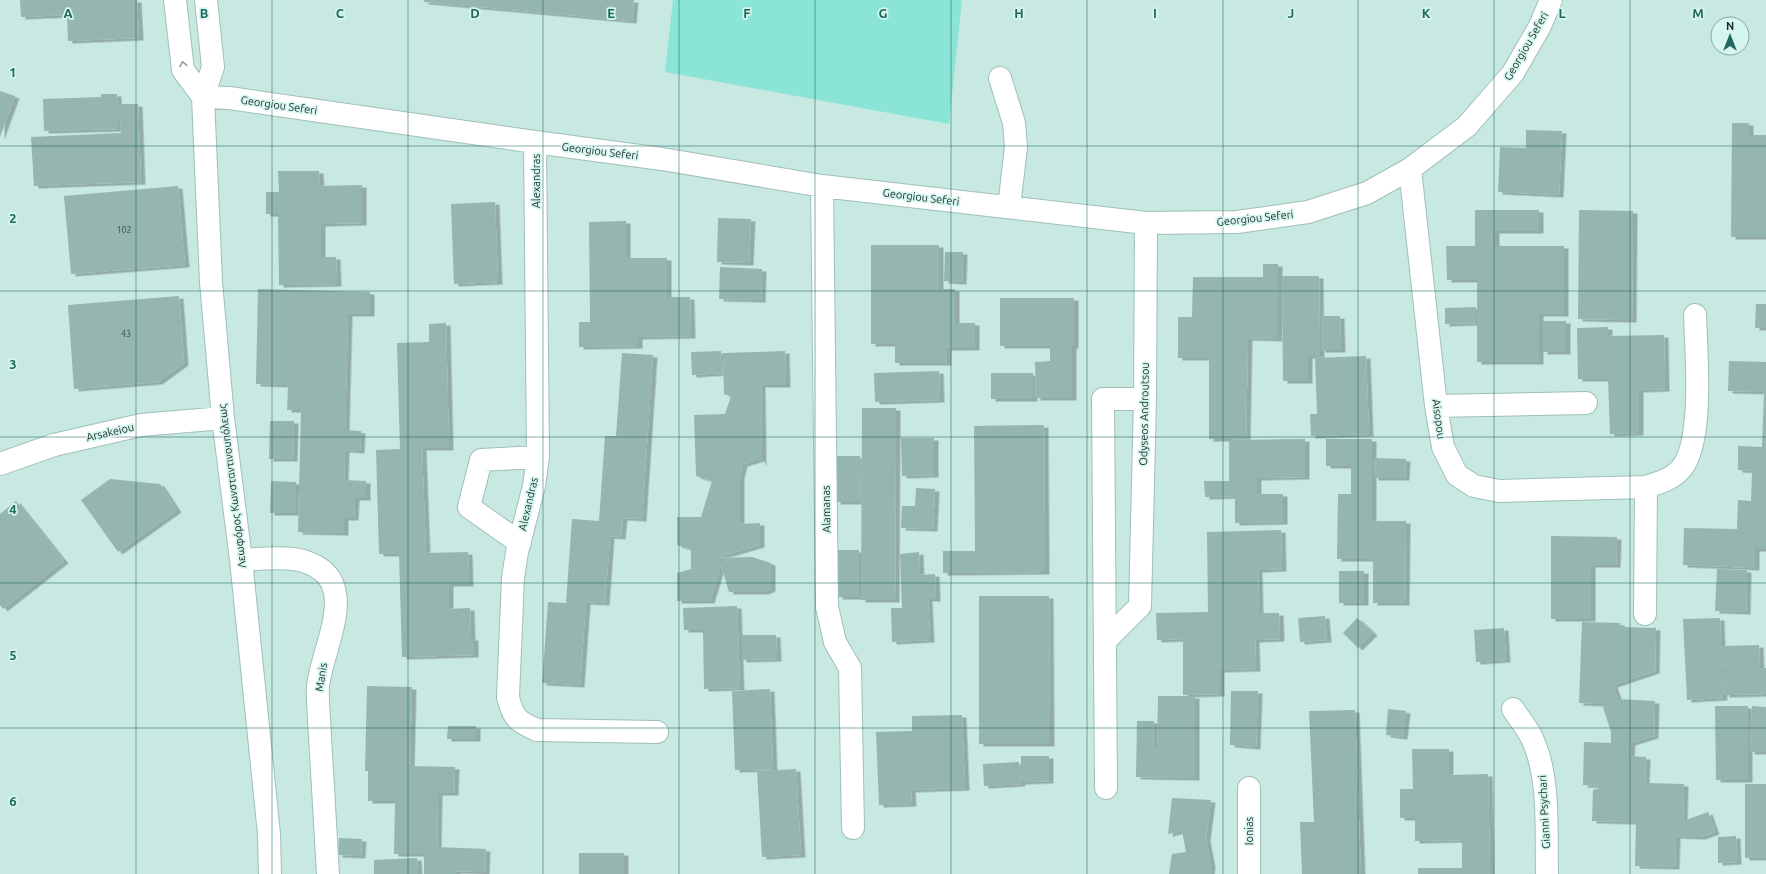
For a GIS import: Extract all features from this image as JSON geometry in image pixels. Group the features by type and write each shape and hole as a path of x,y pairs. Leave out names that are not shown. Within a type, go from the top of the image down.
{"street":[{"path":"175,0 184,70 203,97"},
{"name":"Λεωφόρος Κωνσταντινουπόλεως","path":"206,0 213,67 203,97 211,282 223,418 242,560 268,826 270,874"},
{"name":"Georgiou Seferi","path":"203,97 229,98 662,159 822,186 1146,223 1237,222 1308,212 1366,193 1410,169 1468,126 1508,78 1540,26 1551,0"},
{"path":"1000,78 1014,123 1016,147 1009,207"},
{"name":"Alexandras","path":"535,142 538,457 534,486 520,543 513,586 508,697 511,712 521,723 537,730 657,732"},
{"name":"Aisopou","path":"1410,169 1436,406 1443,447 1457,475 1474,486 1499,491 1646,487 1665,481 1680,470 1692,447 1697,413 1695,315"},
{"name":"Alamanas","path":"822,186 827,607 835,642 850,668 852,828"},
{"name":"Odyseos Androutsou","path":"1106,640 1140,606 1145,399 1146,223"},
{"path":"1106,788 1103,399 1145,399"},
{"path":"1436,406 1586,403"},
{"name":"Arsakeiou","path":"0,464 54,445 141,425 223,418"},
{"path":"520,543 469,508 481,460 538,457"},
{"path":"1645,614 1646,487"},
{"name":"Manis","path":"242,560 302,560 324,570 334,585 337,601 318,688 328,874"},
{"name":"Gianni Psychari","path":"1513,709 1534,742 1540,761 1544,783 1547,874"},
{"name":"Ionias","path":"1249,788 1249,874"}],"green space":[{"path":"673,0 962,0 949,124 665,72"}],"building":[{"path":"20,0 137,0 139,38 68,41 67,15 21,17"},
{"path":"423,0 634,0 632,21 425,2"},
{"path":"0,91 15,96 0,137"},
{"path":"101,94 117,94 118,129 44,131 43,99 101,97"},
{"path":"119,104 138,104 141,182 34,186 31,137 121,133"},
{"path":"1732,123 1749,123 1749,135 1766,135 1766,237 1731,237"},
{"path":"1526,130 1562,131 1559,195 1498,192 1500,147 1526,148"},
{"path":"278,171 319,171 320,186 362,185 362,223 321,224 321,257 336,257 337,284 279,285 278,214 266,214 266,192 279,192"},
{"path":"178,186 185,265 71,274 64,196"},
{"path":"495,202 498,282 454,284 451,204"},
{"path":"1475,210 1539,210 1539,231 1495,231 1495,246 1564,246 1564,314 1539,314 1539,362 1477,362 1477,280 1447,280 1446,246 1475,246"},
{"path":"1579,210 1633,211 1632,320 1578,319"},
{"path":"718,218 751,219 749,263 717,262"},
{"path":"626,221 626,258 667,258 667,297 690,297 691,336 638,337 638,346 579,347 579,322 590,322 589,222"},
{"path":"871,245 939,245 939,289 955,289 955,323 975,323 975,348 947,348 947,363 895,363 895,344 871,344"},
{"path":"945,252 963,252 962,282 944,281"},
{"path":"1263,264 1278,264 1278,339 1248,338 1246,439 1209,439 1209,358 1178,358 1178,317 1192,317 1193,277 1263,277"},
{"path":"720,267 762,269 761,300 719,299"},
{"path":"1282,276 1319,276 1320,356 1308,356 1308,381 1283,381"},
{"path":"258,289 370,292 370,314 348,314 345,430 361,431 360,451 345,450 344,480 366,481 366,498 355,498 354,518 344,518 344,533 298,532 301,410 287,410 288,385 256,384"},
{"path":"179,296 184,363 158,382 74,389 68,305"},
{"path":"1000,298 1074,298 1072,398 1036,398 1035,362 1050,361 1050,346 1000,346"},
{"path":"1756,304 1766,304 1766,328 1755,328"},
{"path":"1476,307 1476,323 1445,324 1445,308"},
{"path":"1321,316 1340,316 1341,350 1321,350"},
{"path":"1543,321 1566,321 1566,352 1543,352"},
{"path":"446,323 449,448 422,448 426,553 468,552 469,584 449,584 449,609 470,608 471,638 474,638 474,655 402,657 399,554 379,554 376,450 400,449 397,343 429,342 429,324"},
{"path":"1608,327 1608,336 1664,335 1665,389 1639,390 1639,433 1610,434 1608,379 1578,379 1577,328"},
{"path":"721,351 723,373 692,375 691,352"},
{"path":"785,351 786,385 761,385 762,464 760,459 743,464 740,476 740,524 760,523 760,545 715,558 752,557 771,563 771,589 764,592 729,592 721,565 710,601 677,601 677,573 691,569 691,549 677,545 677,517 701,517 712,481 696,476 694,415 725,414 731,396 724,394 723,353"},
{"path":"622,353 653,355 642,519 623,518 621,537 610,536 605,603 586,602 580,685 542,683 548,602 566,603 572,519 599,521 605,436 616,436"},
{"path":"1366,356 1369,434 1311,436 1310,414 1317,414 1315,358"},
{"path":"1729,361 1766,362 1766,549 1755,549 1755,568 1683,565 1684,528 1737,529 1738,500 1751,501 1752,471 1738,470 1738,446 1762,447 1764,392 1728,391"},
{"path":"939,371 940,400 875,402 874,373"},
{"path":"991,373 1033,373 1033,399 991,399"},
{"path":"862,408 896,408 895,600 861,600"},
{"path":"270,421 294,421 293,459 269,459"},
{"path":"1044,425 1045,572 943,573 943,551 975,551 974,426"},
{"path":"901,438 934,438 934,475 902,476"},
{"path":"1305,439 1305,477 1257,478 1257,494 1283,494 1283,522 1235,523 1235,496 1205,497 1204,481 1229,481 1229,440"},
{"path":"1326,439 1372,439 1372,521 1406,521 1405,603 1373,603 1373,559 1337,559 1338,494 1351,494 1351,466 1326,466"},
{"path":"837,456 860,456 859,502 836,502"},
{"path":"1375,458 1406,459 1405,478 1374,478"},
{"path":"110,479 160,484 177,510 118,552 81,500"},
{"path":"271,481 296,482 296,513 270,513"},
{"path":"916,488 935,489 933,529 901,528 902,506 915,506"},
{"path":"16,501 64,561 3,609 0,605 0,514"},
{"path":"1281,530 1282,569 1258,570 1259,613 1279,613 1280,639 1255,640 1256,669 1220,670 1220,694 1183,695 1183,639 1157,640 1156,613 1208,612 1207,532"},
{"path":"1551,536 1617,537 1616,565 1591,565 1591,619 1551,619"},
{"path":"838,550 859,550 859,597 838,597"},
{"path":"919,552 920,575 935,574 936,599 928,599 930,640 892,642 891,608 902,608 900,554"},
{"path":"1717,569 1747,570 1746,612 1715,611"},
{"path":"1339,571 1364,571 1364,603 1339,603"},
{"path":"979,596 1049,596 1050,744 979,744"},
{"path":"737,606 740,688 704,689 703,630 684,630 683,608"},
{"path":"1325,616 1327,640 1300,642 1298,618"},
{"path":"1357,618 1373,633 1358,648 1343,633"},
{"path":"1720,618 1723,698 1687,700 1683,619"},
{"path":"1582,622 1620,623 1621,627 1656,628 1655,671 1613,685 1618,699 1655,701 1654,736 1631,743 1630,756 1646,757 1645,783 1684,784 1683,821 1708,812 1715,832 1701,837 1676,836 1675,867 1635,866 1636,822 1592,821 1593,790 1607,786 1583,785 1584,742 1611,743 1611,732 1602,704 1579,703"},
{"path":"1504,628 1506,660 1476,662 1474,630"},
{"path":"742,635 776,635 777,659 742,660"},
{"path":"1759,645 1760,668 1766,668 1766,694 1725,695 1723,646"},
{"path":"367,686 412,687 410,766 455,767 454,793 438,793 437,847 486,849 485,872 456,871 456,874 424,874 424,854 394,854 395,801 368,801 368,771 365,771"},
{"path":"770,689 773,769 735,770 732,691"},
{"path":"1231,691 1258,691 1256,747 1230,745"},
{"path":"1158,696 1195,696 1195,778 1136,777 1137,721 1154,721 1153,748 1157,748"},
{"path":"1715,706 1748,706 1748,780 1716,780"},
{"path":"1752,706 1766,707 1766,752 1750,752"},
{"path":"1388,709 1406,711 1403,737 1386,735"},
{"path":"1355,710 1361,874 1302,874 1300,822 1314,822 1309,711"},
{"path":"962,715 965,788 911,790 912,804 879,805 876,732 912,731 912,716"},
{"path":"448,726 476,726 476,739 447,739"},
{"path":"1412,749 1449,749 1449,775 1488,774 1490,874 1418,874 1418,868 1462,868 1462,840 1415,841 1415,818 1400,818 1400,789 1413,789"},
{"path":"1021,756 1049,756 1049,781 1021,782"},
{"path":"1019,762 1021,784 984,786 983,764"},
{"path":"796,769 801,855 762,857 757,771"},
{"path":"1745,784 1766,784 1766,858 1745,858"},
{"path":"1172,798 1211,800 1206,839 1211,865 1210,874 1169,874 1172,854 1186,852 1182,831 1168,834"},
{"path":"1736,836 1737,862 1718,863 1718,837"},
{"path":"339,838 362,839 361,856 338,855"},
{"path":"579,853 624,853 624,874 579,874"},
{"path":"417,858 418,874 374,874 374,860"}]}
